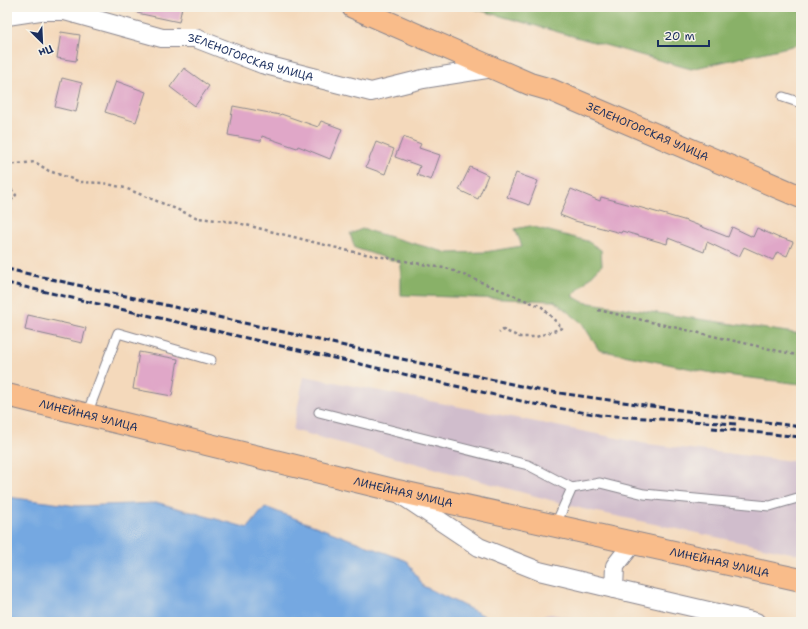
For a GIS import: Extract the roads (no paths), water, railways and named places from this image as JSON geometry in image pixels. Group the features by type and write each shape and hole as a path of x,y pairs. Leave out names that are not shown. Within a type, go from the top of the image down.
{"main road":[{"name":"ЗЕЛЕНОГОРСКАЯ УЛИЦА","path":"353,7 530,84 551,90 801,197"},
{"name":"ЛИНЕЙНАЯ УЛИЦА","path":"7,395 393,490 801,580"}],"street":[{"name":"ЗЕЛЕНОГОРСКАЯ УЛИЦА","path":"7,16 40,11 65,12 162,38 195,38 262,64 371,92 423,79 493,68"},
{"path":"393,490 479,547 539,571 756,622"},
{"path":"614,589 615,566 633,543"}],"lane":[{"path":"783,97 801,103"},
{"path":"87,414 118,333 211,360"},
{"path":"319,412 528,465 572,488 600,483 644,494 770,506 801,497"},
{"path":"555,526 572,488"}],"water":[{"path":"7,497 77,506 159,503 248,528 265,507 407,561 423,586 497,622 7,622"}],"railway":[{"path":"7,269 538,390 801,427"},
{"path":"7,283 534,404 599,415 736,424"},
{"path":"712,428 801,437"}]}
